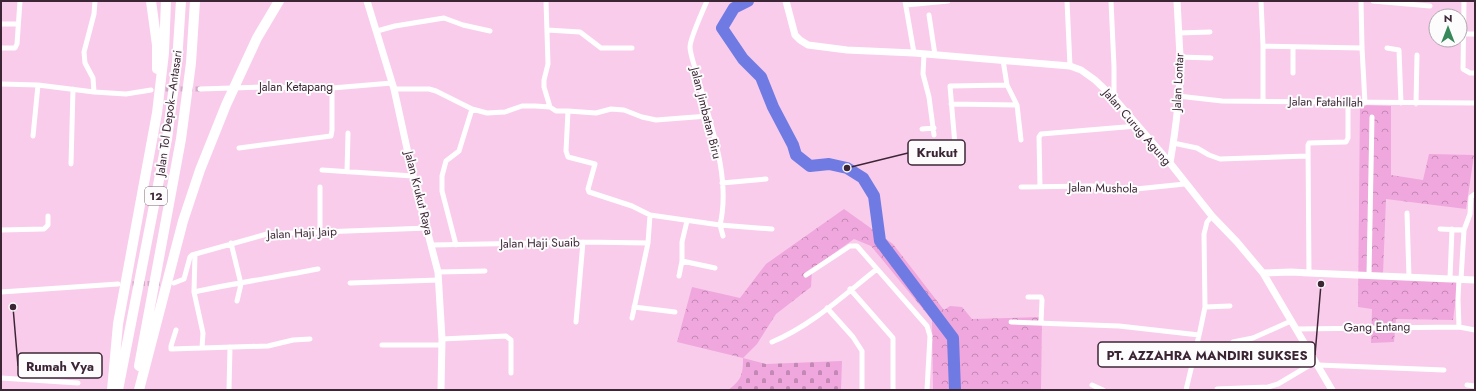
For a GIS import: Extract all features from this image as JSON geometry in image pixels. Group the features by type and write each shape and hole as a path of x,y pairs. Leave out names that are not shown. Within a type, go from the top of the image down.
{"highway":[{"path":"151,1 157,45 157,113"},
{"path":"112,390 118,324 157,113 164,54 166,1"},
{"name":"Jalan Tol Depok–Antasari","path":"118,390 168,139 177,62 181,1"},
{"path":"139,390 183,221 200,170 240,74 257,38 279,1"},
{"name":"Jalan Tol Depok–Antasari","path":"134,390 181,139 191,63 195,2"}],"street":[{"path":"1,48 12,48 16,46 18,41 20,1"},
{"path":"94,92 94,78 86,63 84,52 94,14 95,1"},
{"name":"Jalan Krukut Raya","path":"367,1 379,31 395,87 414,176 432,245 442,272 439,280 442,342 441,390"},
{"path":"546,1 548,64 544,87 550,107"},
{"name":"Jalan Jimbatan Biru","path":"707,1 690,46 714,135 722,183 722,213 720,225"},
{"name":"Jalan Curug Agung","path":"786,1 795,35 808,45 847,50 914,53 1070,66 1081,70 1095,80 1114,98 1136,126 1170,163 1185,184 1212,216 1262,273 1332,390"},
{"path":"914,53 905,3 948,1"},
{"path":"1067,1 1070,66"},
{"path":"1111,1 1114,98"},
{"name":"Jalan Lontar","path":"1170,163 1178,96 1180,57 1177,1"},
{"path":"1261,1 1263,101"},
{"path":"1361,1 1365,103"},
{"path":"1373,1 1430,6"},
{"path":"929,15 935,55"},
{"path":"379,31 395,26 444,18 463,25 490,31"},
{"path":"1,24 18,24"},
{"path":"547,30 580,32 601,48 632,48"},
{"path":"1178,33 1210,32"},
{"path":"1263,46 1362,48"},
{"path":"1293,47 1293,72"},
{"path":"1387,48 1399,50 1401,104"},
{"path":"1464,48 1463,69 1470,73 1475,73"},
{"path":"924,54 923,74 929,97 934,135"},
{"path":"1416,104 1417,55"},
{"path":"1180,57 1212,58"},
{"path":"1003,60 1007,85 1017,105 1021,140"},
{"path":"1,84 38,85 94,92 126,94 151,90"},
{"path":"33,136 38,85"},
{"path":"955,145 950,86 1007,85"},
{"name":"Jalan Ketapang","path":"200,89 260,87 395,87 429,89 472,109 487,113 505,112 522,106 550,107 556,111 568,112 596,113 611,109 624,110 642,117 656,120 708,116"},
{"path":"239,148 331,136 332,88"},
{"path":"71,164 72,89"},
{"name":"Jalan Fatahillah","path":"1178,96 1222,100 1263,101 1401,104 1475,103"},
{"path":"1309,273 1308,145 1309,143 1346,142 1348,138 1348,102"},
{"path":"952,104 1017,105"},
{"path":"456,245 442,191 442,176 446,161 459,151 472,109"},
{"path":"568,112 566,151 568,157 595,164 588,189 589,192 632,206 650,215 720,225 772,229"},
{"path":"1369,275 1372,116"},
{"path":"1040,187 1039,135 1136,126"},
{"path":"922,129 934,128"},
{"path":"347,172 348,133"},
{"path":"1173,143 1197,148 1210,156 1220,159 1308,156"},
{"path":"322,170 414,176"},
{"path":"722,183 766,178"},
{"name":"Jalan Mushola","path":"1021,187 1091,186 1136,190 1185,184"},
{"path":"320,187 320,232"},
{"path":"1458,327 1464,230 1470,214 1471,197 1475,194"},
{"path":"1407,213 1408,277"},
{"path":"632,318 648,243 650,215"},
{"path":"1,230 44,229 48,225 48,216"},
{"path":"1186,390 1205,307 1204,234 1206,222 1212,216"},
{"path":"679,276 682,261 682,242 687,221"},
{"path":"720,225 723,236"},
{"name":"Jalan Haji Jaip","path":"195,254 267,234 428,228"},
{"path":"1440,229 1464,230"},
{"path":"1450,278 1452,229"},
{"path":"576,322 582,242"},
{"name":"Jalan Haji Suaib","path":"432,245 582,242 648,243"},
{"path":"231,243 241,284 237,301"},
{"path":"806,275 853,245 858,246 927,326 930,336 927,390"},
{"path":"174,283 184,279 190,257 195,254"},
{"path":"195,254 194,292 203,333 202,348"},
{"path":"682,261 715,268"},
{"path":"1450,262 1462,263"},
{"path":"194,292 318,269"},
{"path":"772,342 789,335 827,308 877,269"},
{"path":"442,272 485,271"},
{"path":"1262,273 1291,272 1475,280"},
{"path":"350,283 439,280"},
{"path":"1,292 118,284"},
{"path":"850,289 893,338 893,390"},
{"path":"1028,297 1041,297 1041,322"},
{"path":"1205,307 1230,306"},
{"path":"634,307 675,312"},
{"path":"827,308 853,337 862,351 862,390"},
{"path":"1233,342 1253,338 1291,321"},
{"path":"1011,322 1119,326 1199,334"},
{"name":"Gang Entang","path":"1296,329 1458,327 1475,330"},
{"path":"176,330 171,349 268,346 293,340 310,340"},
{"path":"382,345 442,342 506,336 511,340 511,374"},
{"path":"229,390 230,347"},
{"path":"1217,390 1268,387 1278,384 1316,364 1444,370"},
{"path":"1,378 78,384"},
{"path":"1092,385 1103,390"},
{"path":"1467,385 1475,386"}],"green space":[{"path":"1360,105 1391,106 1391,175 1423,180 1429,154 1474,155 1466,209 1386,199 1383,274 1459,276 1453,320 1396,319 1394,342 1371,343 1372,309 1358,307"},
{"path":"844,209 893,244 944,310 950,306 962,307 972,319 1042,317 1041,390 933,390 932,320 871,246 854,239 812,269 811,287 776,314 757,344 743,358 677,342 692,287 740,298 766,264"},
{"path":"743,358 766,364 842,361 841,390 728,390 739,380 741,376"}],"waterway":[{"path":"748,1 734,8 722,28 743,59 761,77 773,107 793,145 796,155 810,166 829,164 847,168 863,178 874,196 880,241 953,338 955,390"}],"tunnel":[{"path":"158,89 200,89"},
{"path":"125,284 167,283"}],"place":[{"name":"Krukut","path":"847,168"},
{"name":"PT. AZZAHRA MANDIRI SUKSES","path":"1321,284"},
{"name":"Rumah Vya","path":"13,307"}]}
